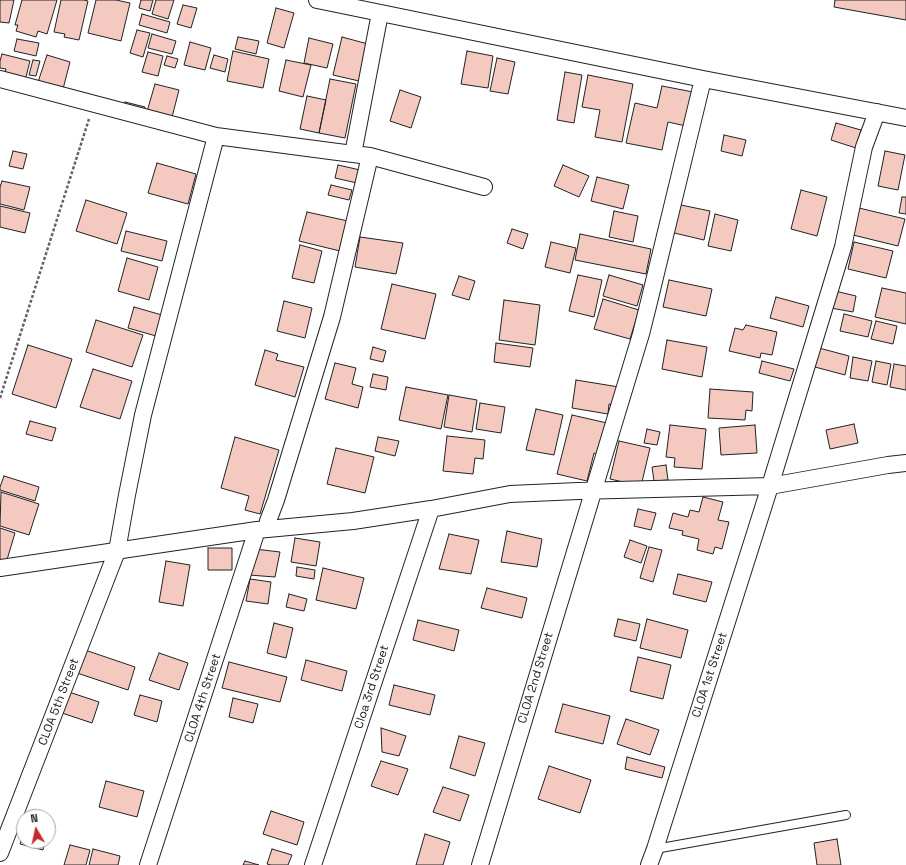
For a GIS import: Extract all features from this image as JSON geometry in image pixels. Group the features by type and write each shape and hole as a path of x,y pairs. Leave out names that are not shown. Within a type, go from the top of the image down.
{"street":[{"path":"317,0 703,79 906,118"},
{"path":"353,154 380,13"},
{"path":"0,79 216,136 370,156 484,187"},
{"name":"CLOA 2nd Street","path":"480,865 641,334 703,79"},
{"name":"CLOA 1st Street","path":"649,865 770,486 843,247 864,147 877,112"},
{"name":"CLOA 5th Street","path":"0,853 117,551 143,415 216,136"},
{"name":"CLOA 4th Street","path":"148,865 262,530 268,521 276,500 332,317 370,156"},
{"path":"0,568 262,530 353,521 431,509 510,494 770,486 906,463"},
{"name":"Cloa 3rd Street","path":"312,865 431,509"}],"lane":[{"path":"655,850 846,815"}],"path":[{"path":"0,398 94,104"}],"building":[{"path":"0,0 14,0 9,23 0,22"},
{"path":"22,0 57,0 47,34 38,31 36,37 16,31 18,25 15,25"},
{"path":"61,0 88,1 79,40 64,37 65,34 54,32"},
{"path":"96,0 116,0 130,3 121,41 88,33"},
{"path":"141,0 153,0 150,11 139,8"},
{"path":"156,0 174,0 168,19 152,14"},
{"path":"835,0 906,0 906,20 834,7"},
{"path":"183,5 197,8 191,28 177,24"},
{"path":"276,8 294,13 284,48 267,43"},
{"path":"142,14 170,22 167,33 139,25"},
{"path":"137,30 150,33 143,57 130,53"},
{"path":"152,34 176,41 172,54 148,48"},
{"path":"238,37 259,41 256,54 235,49"},
{"path":"342,37 368,44 359,81 333,75"},
{"path":"309,38 333,44 327,68 304,63"},
{"path":"17,39 39,43 36,56 14,51"},
{"path":"190,42 211,48 205,70 184,65"},
{"path":"233,51 269,59 263,88 227,81"},
{"path":"467,51 493,56 488,88 461,84"},
{"path":"148,52 163,56 158,76 142,72"},
{"path":"2,54 30,61 25,81 4,76 6,69 0,68"},
{"path":"47,55 70,62 63,89 38,82"},
{"path":"214,55 228,59 225,72 210,68"},
{"path":"167,56 178,59 175,68 164,65"},
{"path":"497,58 515,62 508,94 490,91"},
{"path":"33,60 40,61 36,76 29,75"},
{"path":"286,60 311,65 303,97 279,91"},
{"path":"565,72 582,75 574,123 557,120"},
{"path":"588,75 633,84 622,142 595,137 600,110 582,107"},
{"path":"330,79 356,84 345,138 319,133"},
{"path":"155,84 179,90 171,121 146,115"},
{"path":"662,86 693,92 686,126 668,122 662,150 626,143 635,103 657,108"},
{"path":"400,90 421,97 411,128 390,121"},
{"path":"307,96 326,100 319,133 300,129"},
{"path":"125,102 145,107 143,115 123,109"},
{"path":"836,123 861,130 856,148 831,140"},
{"path":"724,135 746,140 742,156 721,151"},
{"path":"13,151 27,154 23,169 9,166"},
{"path":"885,151 905,155 898,190 878,186"},
{"path":"157,163 196,174 188,204 148,193"},
{"path":"338,165 360,170 357,183 335,178"},
{"path":"563,165 589,176 579,197 554,186"},
{"path":"597,177 629,185 623,209 591,201"},
{"path":"2,181 30,187 24,210 0,204 0,187"},
{"path":"331,185 352,190 349,200 328,195"},
{"path":"801,190 827,197 817,236 791,229"},
{"path":"902,197 906,197 906,214 899,213"},
{"path":"86,200 127,213 117,244 76,231"},
{"path":"676,204 710,211 704,240 670,232"},
{"path":"0,206 30,213 25,233 0,227"},
{"path":"859,208 905,219 898,246 853,235"},
{"path":"614,211 638,216 633,242 609,237"},
{"path":"307,212 348,221 340,251 299,241"},
{"path":"715,214 738,220 731,251 708,246"},
{"path":"512,229 528,234 523,249 507,243"},
{"path":"126,231 167,241 162,261 121,251"},
{"path":"580,234 651,249 646,274 575,260"},
{"path":"360,237 403,243 396,274 355,267"},
{"path":"551,242 576,248 570,273 545,267"},
{"path":"854,242 893,251 886,278 848,269"},
{"path":"300,245 322,251 314,283 292,278"},
{"path":"127,258 158,267 149,300 118,291"},
{"path":"578,275 602,280 594,317 569,311"},
{"path":"609,275 643,285 637,306 603,296"},
{"path":"459,276 475,281 469,300 452,295"},
{"path":"669,280 712,289 706,316 663,307"},
{"path":"392,284 436,294 425,339 381,329"},
{"path":"882,288 906,293 906,324 875,317"},
{"path":"835,291 856,296 853,312 831,308"},
{"path":"776,297 809,306 803,327 770,318"},
{"path":"603,299 639,310 630,339 594,329"},
{"path":"504,300 540,305 535,345 499,340"},
{"path":"284,301 312,308 305,338 277,331"},
{"path":"134,307 162,315 156,336 128,328"},
{"path":"844,314 872,321 868,337 840,331"},
{"path":"96,320 143,335 132,367 86,352"},
{"path":"876,321 897,326 893,344 871,339"},
{"path":"746,325 777,332 772,355 761,353 760,358 729,351 735,328 743,330"},
{"path":"667,340 707,347 702,377 662,369"},
{"path":"496,343 533,348 530,367 494,362"},
{"path":"28,345 72,359 56,408 12,394"},
{"path":"373,347 386,351 383,362 370,359"},
{"path":"819,348 849,356 845,375 815,367"},
{"path":"265,350 278,354 276,360 304,367 295,397 255,385"},
{"path":"853,357 872,361 868,381 850,378"},
{"path":"762,361 794,369 790,381 759,373"},
{"path":"876,361 891,364 887,385 872,382"},
{"path":"335,363 356,368 352,384 363,387 358,408 325,399"},
{"path":"894,364 906,366 906,390 890,387"},
{"path":"93,369 132,381 120,419 80,407"},
{"path":"373,374 388,377 386,390 370,387"},
{"path":"576,380 619,387 616,405 609,404 608,414 572,408"},
{"path":"406,387 448,395 441,429 399,420"},
{"path":"710,389 753,392 752,411 746,410 745,420 708,418"},
{"path":"449,395 477,400 472,432 444,427"},
{"path":"480,403 505,407 501,433 476,429"},
{"path":"536,409 563,415 554,455 526,450"},
{"path":"572,415 607,423 599,455 594,453 587,481 557,474"},
{"path":"30,421 56,428 52,441 26,434"},
{"path":"854,424 858,443 830,449 826,430"},
{"path":"670,425 706,429 702,469 674,467 675,458 666,457"},
{"path":"755,425 757,453 721,455 719,428"},
{"path":"647,429 660,432 657,445 644,443"},
{"path":"447,436 485,440 483,459 475,458 473,474 443,471"},
{"path":"235,437 279,450 260,514 245,510 249,496 221,488"},
{"path":"378,437 399,441 395,456 375,451"},
{"path":"619,441 650,448 641,486 610,479"},
{"path":"336,448 374,457 365,493 327,484"},
{"path":"666,465 668,480 654,481 652,467"},
{"path":"4,476 39,487 35,501 0,490"},
{"path":"1,492 39,504 29,535 0,526"},
{"path":"703,497 723,502 718,520 729,522 722,549 715,547 713,554 697,550 699,539 682,535 683,531 669,528 673,513 688,517 690,510 699,512"},
{"path":"638,509 656,513 651,530 634,526"},
{"path":"0,528 15,533 6,563 0,562"},
{"path":"507,531 542,539 537,567 501,562"},
{"path":"449,534 479,540 471,574 439,569"},
{"path":"295,538 320,542 316,566 291,562"},
{"path":"630,540 647,546 641,563 624,557"},
{"path":"649,547 662,550 653,582 640,578"},
{"path":"208,548 232,548 232,570 208,570"},
{"path":"255,549 280,552 275,577 249,575"},
{"path":"166,561 190,565 183,606 159,602"},
{"path":"297,567 315,570 314,579 296,576"},
{"path":"323,568 364,578 356,609 316,600"},
{"path":"678,574 712,582 706,602 673,594"},
{"path":"250,579 271,582 268,604 246,601"},
{"path":"487,588 527,598 522,618 481,608"},
{"path":"289,594 307,599 304,611 286,607"},
{"path":"618,619 640,624 636,641 614,636"},
{"path":"647,619 688,630 681,658 640,648"},
{"path":"418,620 459,630 454,651 413,640"},
{"path":"274,623 293,628 286,658 267,653"},
{"path":"85,650 135,667 128,690 77,673"},
{"path":"159,653 188,663 179,690 149,680"},
{"path":"638,657 671,665 663,699 630,691"},
{"path":"306,660 347,671 342,691 301,680"},
{"path":"229,662 287,677 280,702 222,688"},
{"path":"394,685 435,695 430,715 389,705"},
{"path":"66,691 99,702 92,723 59,712"},
{"path":"140,695 162,701 157,722 134,715"},
{"path":"233,698 258,704 253,723 229,717"},
{"path":"563,704 610,716 603,744 555,732"},
{"path":"626,719 659,730 650,755 617,744"},
{"path":"381,728 406,736 399,756 382,752"},
{"path":"459,736 485,743 475,776 450,768"},
{"path":"627,757 665,767 662,778 625,769"},
{"path":"381,761 408,769 398,795 371,786"},
{"path":"549,766 591,780 580,813 538,799"},
{"path":"106,781 144,791 137,817 99,807"},
{"path":"443,787 469,795 460,821 433,812"},
{"path":"271,811 304,822 297,845 263,834"},
{"path":"425,834 450,842 443,865 416,865"},
{"path":"837,839 841,865 817,865 814,843"},
{"path":"70,845 90,850 86,865 64,865"},
{"path":"93,849 120,856 118,865 89,865"},
{"path":"272,849 292,855 288,865 267,864"},
{"path":"245,861 259,865 243,865"}]}
